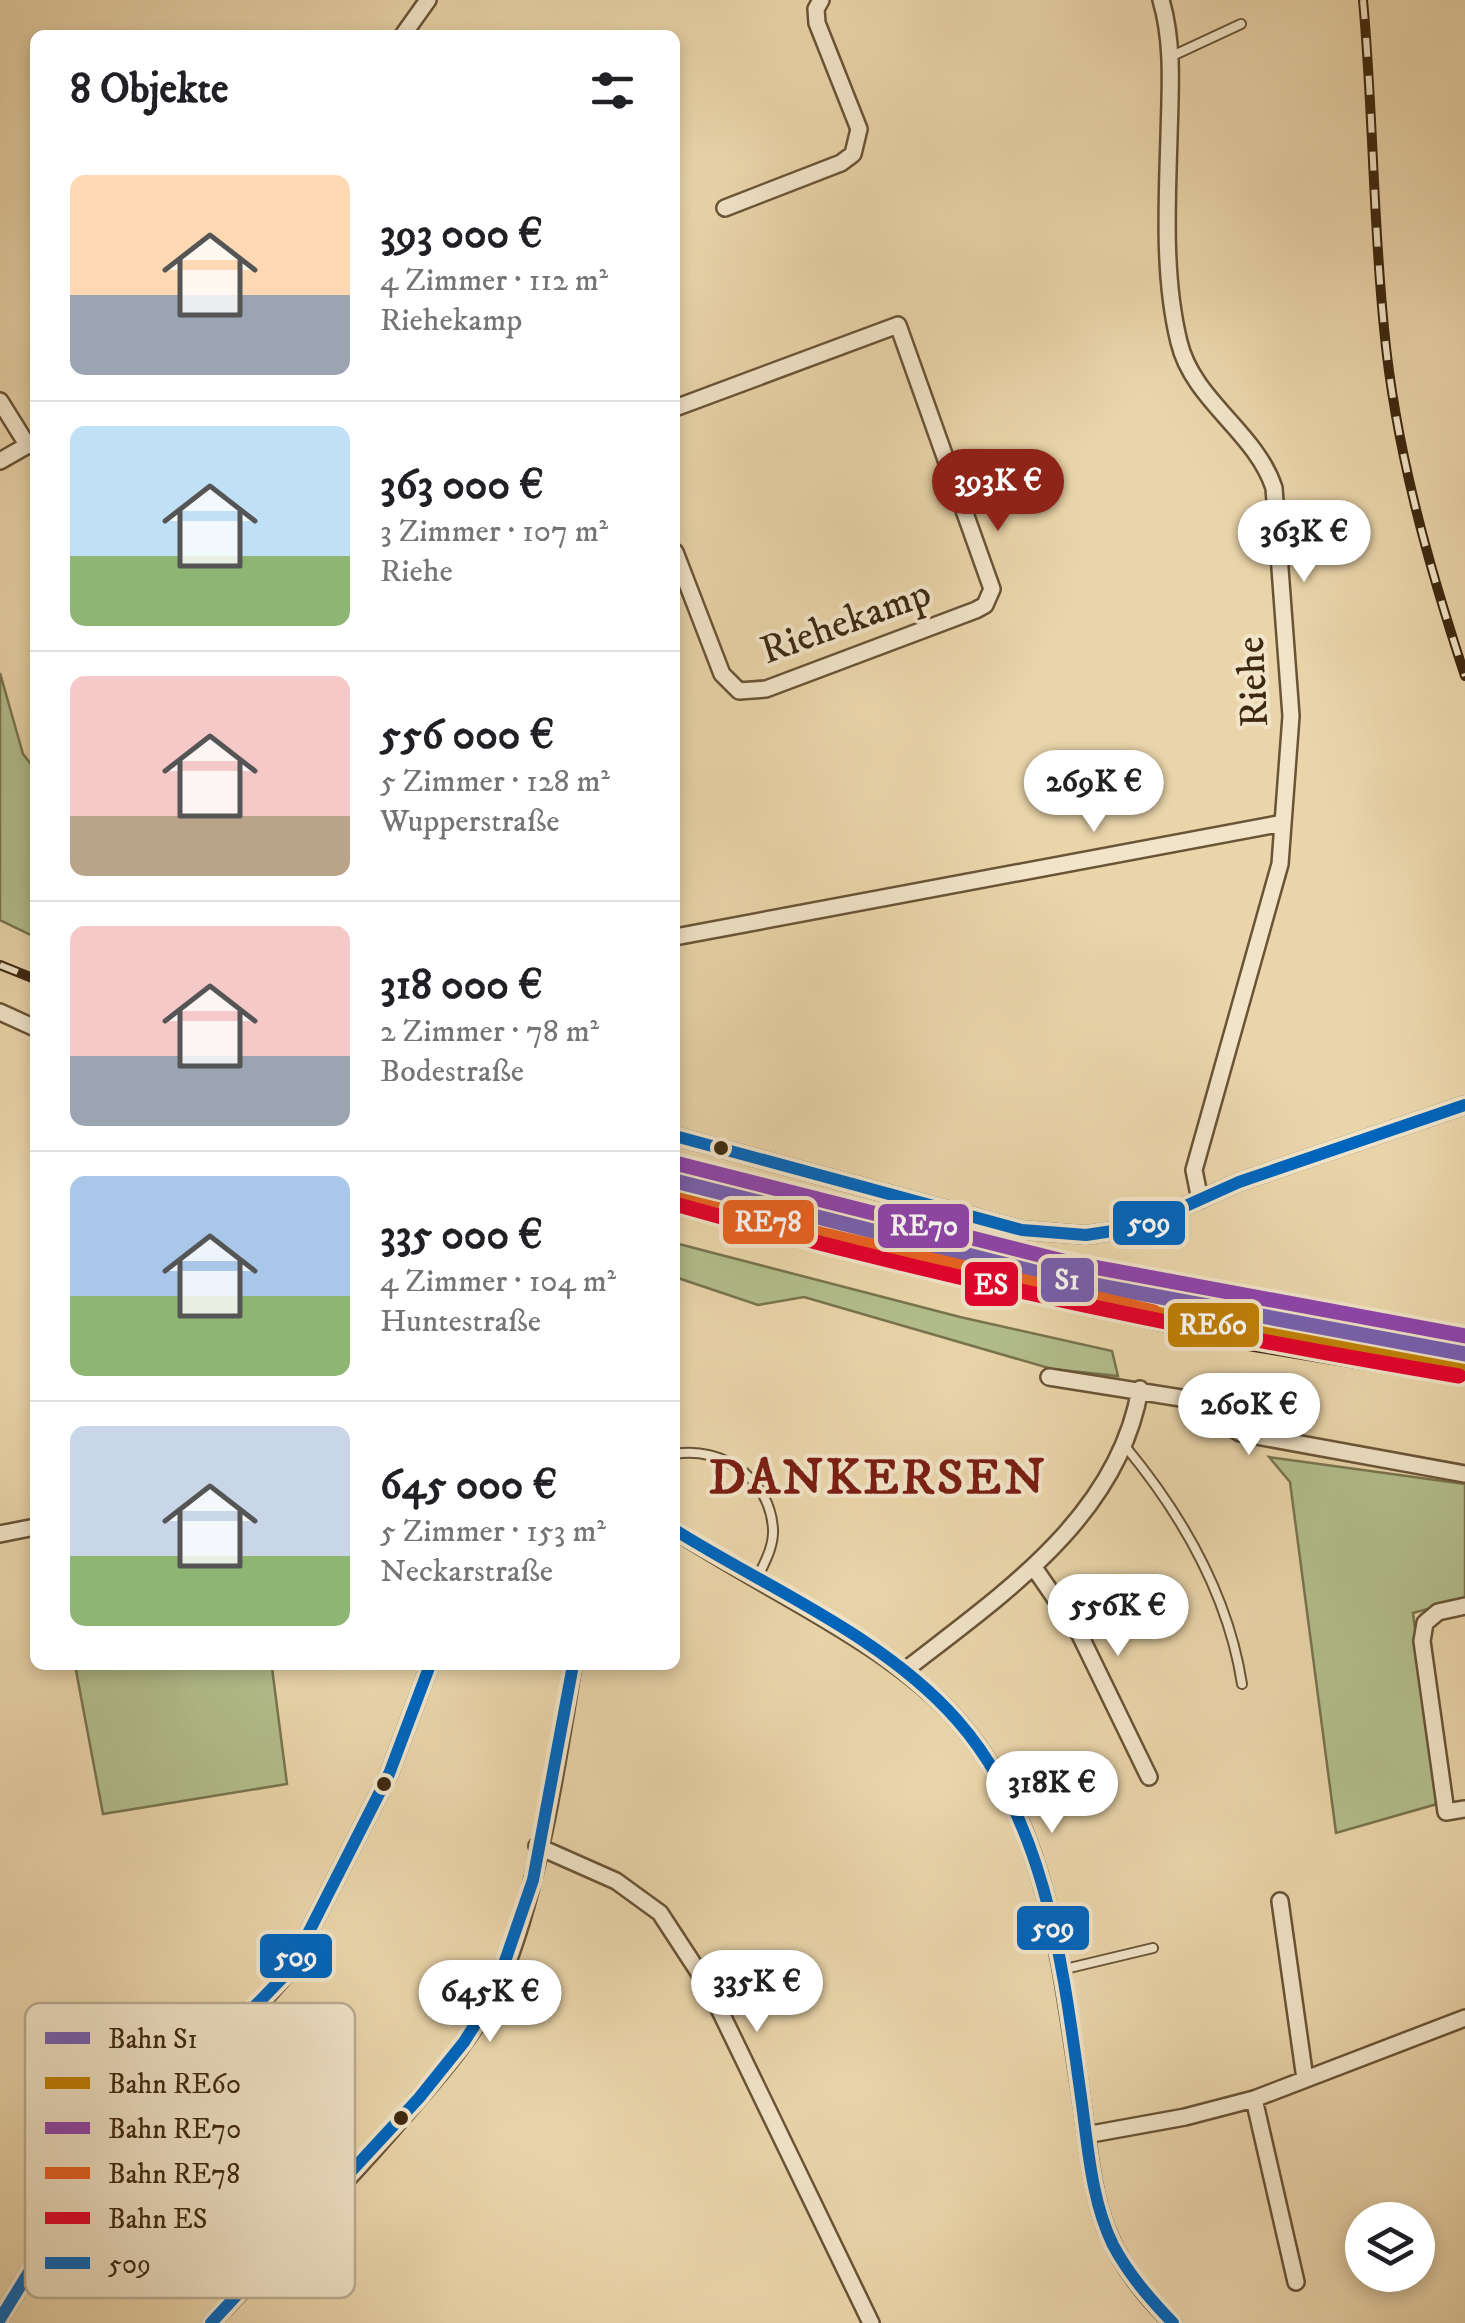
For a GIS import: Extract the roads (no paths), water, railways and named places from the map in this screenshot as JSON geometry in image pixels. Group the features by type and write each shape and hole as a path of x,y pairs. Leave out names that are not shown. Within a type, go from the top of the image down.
{"street":[{"path":"406,30 428,0"},
{"path":"725,208 841,163 858,143 859,129 818,23 816,9 821,0"},
{"name":"Riehe","path":"1161,0 1170,58 1170,274 1180,343 1188,368 1260,458 1274,488 1291,716 1280,864 1194,1170 1200,1200"},
{"name":"Riehekamp","path":"680,406 898,325 992,589 985,605 976,610 754,692 739,691 722,674 680,580"},
{"path":"0,401 30,440"},
{"path":"0,461 30,444"},
{"path":"680,936 1283,823"},
{"path":"0,1012 30,1026"},
{"path":"680,1137 1040,1234 1086,1235 1138,1227 1239,1182 1465,1105"},
{"path":"1049,1377 1181,1398 1240,1433 1465,1474"},
{"path":"904,1670 1035,1569 1114,1470 1132,1431 1140,1389"},
{"path":"0,1534 30,1528"},
{"path":"680,1533 904,1670 959,1722 1023,1820 1055,1927 1090,2179 1101,2221 1122,2262 1173,2323"},
{"path":"1035,1569 1078,1633 1148,1777"},
{"path":"1465,1606 1438,1612 1425,1623 1422,1641 1446,1812 1465,1809"},
{"path":"261,2003 288,1971 389,1774 428,1670"},
{"path":"355,2172 469,2036 494,1995 516,1936 538,1846 571,1670"},
{"path":"538,1846 616,1881 660,1913 708,1988 871,2323"},
{"path":"1280,1901 1305,2079"},
{"path":"1086,2135 1185,2117 1254,2098 1465,2018"},
{"path":"1254,2098 1296,2282"},
{"path":"0,2319 25,2278"},
{"path":"211,2323 235,2298"}],"lane":[{"path":"1170,58 1241,24"},
{"path":"1125,1446 1156,1483 1208,1570 1236,1646 1242,1684"},
{"path":"680,1453 700,1450 718,1455 742,1470 760,1491 773,1530 771,1546 756,1581"},
{"path":"1061,1970 1153,1948"}],"railway":[{"path":"1363,0 1380,287 1389,372 1415,504 1465,676"},
{"path":"0,965 30,977"},
{"path":"800,1215 1064,1291"},
{"path":"752,1218 987,1289 1254,1347 1411,1373"},
{"path":"1395,1357 1465,1368"}],"rail line":[{"name":"RE70","path":"680,1164 1067,1262 1465,1336"},
{"name":"S1","path":"680,1182 1063,1279 1465,1354"},
{"name":"RE60","path":"680,1200 1060,1296 1462,1371"},
{"name":"RE78","path":"680,1201 1154,1312"},
{"name":"ES","path":"680,1205 1065,1301 1459,1376"}],"district":[{"name":"DANKERSEN","path":"878,1478"}]}
